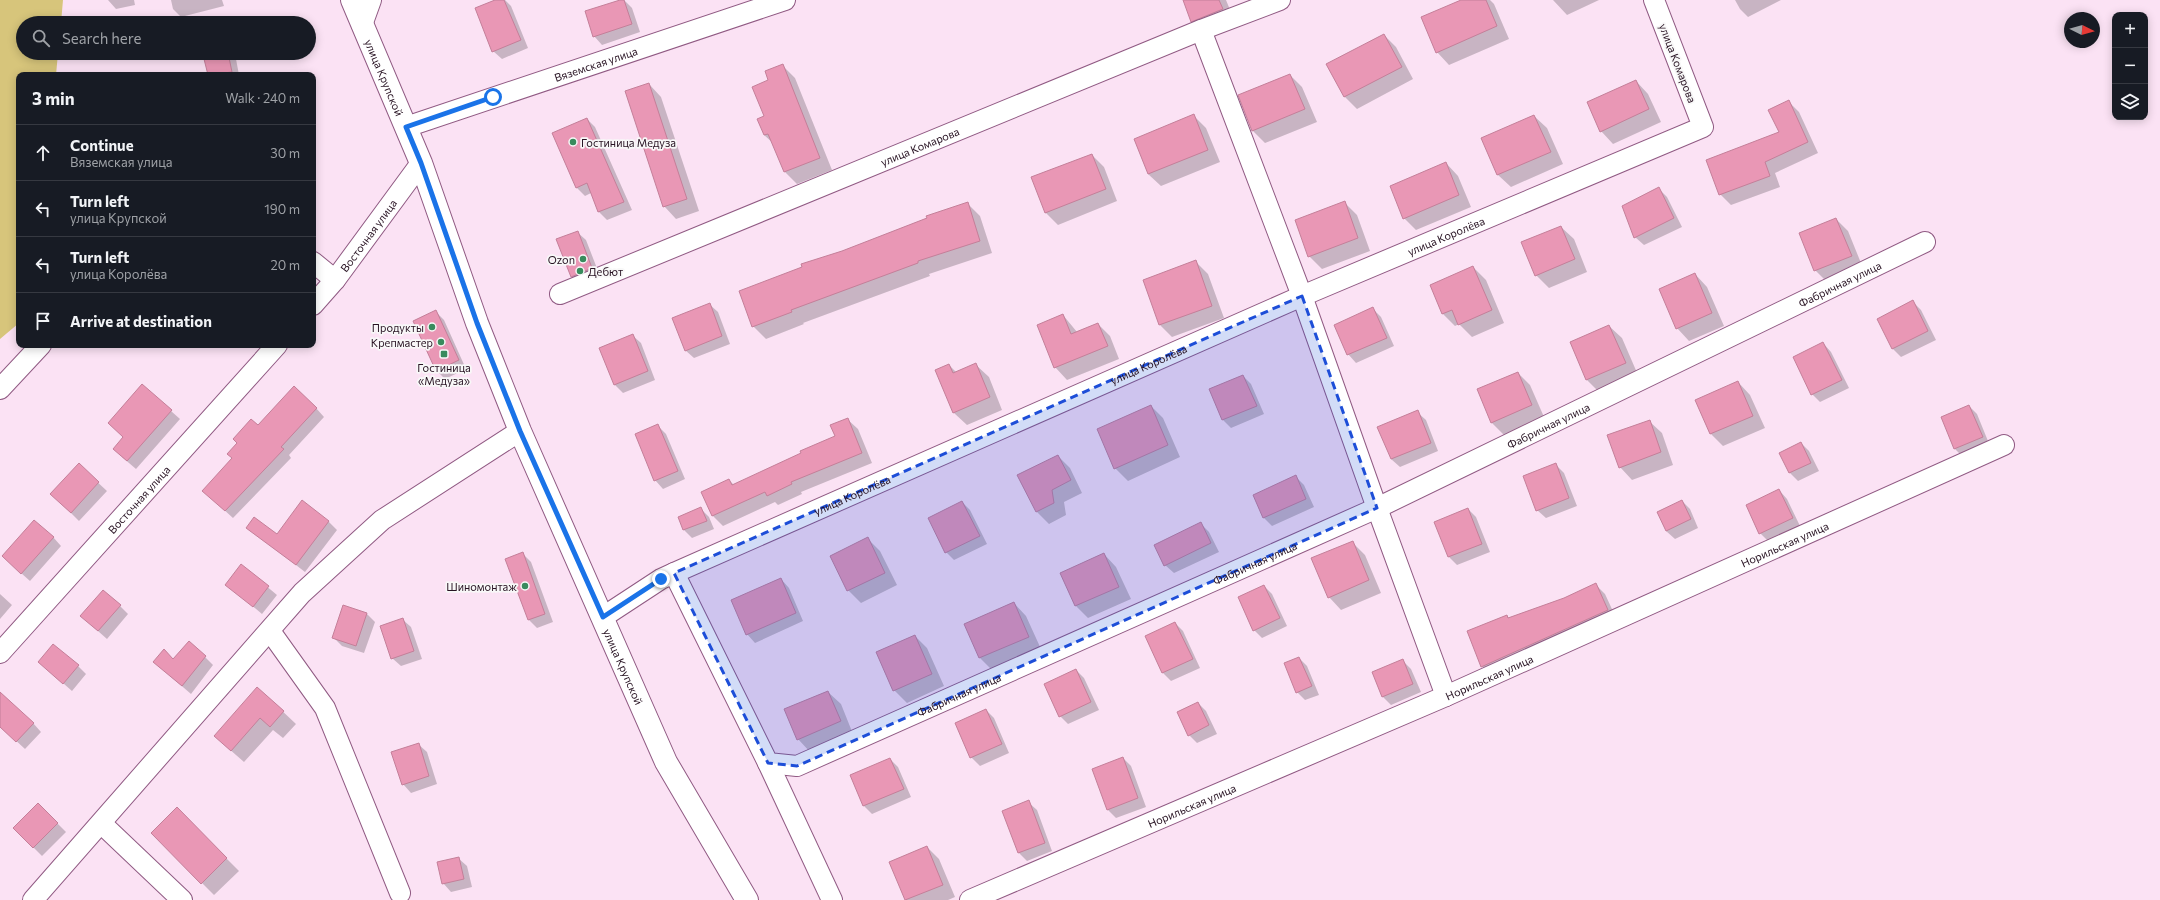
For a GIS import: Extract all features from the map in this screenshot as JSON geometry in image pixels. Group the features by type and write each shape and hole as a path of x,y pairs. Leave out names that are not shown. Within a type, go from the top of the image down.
{"main road":[{"name":"улица Крупской","path":"352,0 421,163 477,323 520,431 666,762 747,900"}],"street":[{"path":"362,25 371,0"},
{"name":"Вяземская улица","path":"406,127 785,0"},
{"name":"улица Комарова","path":"560,294 1201,30 1280,0"},
{"name":"улица Комарова","path":"1654,0 1703,127"},
{"path":"1201,30 1302,296 1377,508 1446,696"},
{"name":"улица Королёва","path":"603,617 661,579 674,573 1302,296 1703,127"},
{"name":"Восточная улица","path":"316,302 335,280 395,201 421,163"},
{"name":"Фабричная улица","path":"768,763 796,766 1377,508 1925,242"},
{"path":"316,264 335,280"},
{"path":"0,389 38,348"},
{"name":"Восточная улица","path":"0,653 274,348"},
{"path":"33,900 102,824 302,593 382,520 520,431"},
{"name":"Норильская улица","path":"970,900 1446,696 2004,445"},
{"path":"674,573 768,763 832,900"},
{"path":"270,630 325,708 400,893"},
{"path":"102,824 182,900"}],"highlighted area":[{"path":"1302,296 1377,508 797,766 768,763 674,573"}],"shaded area":[{"path":"0,0 63,0 62,16 16,16 16,60 57,60 56,72 16,72 16,326 0,339"}],"building":[{"path":"495,0 504,0 521,40 492,52 475,8"},
{"path":"624,0 632,24 593,37 585,11"},
{"path":"1183,0 1219,0 1223,9 1191,22"},
{"path":"1461,0 1486,0 1497,26 1436,53 1421,17"},
{"path":"1384,34 1402,67 1344,97 1326,64"},
{"path":"204,60 229,60 232,72 207,72"},
{"path":"783,64 820,158 784,172 768,134 764,135 757,119 764,116 752,87 768,80 765,71"},
{"path":"1290,74 1305,109 1252,131 1238,95"},
{"path":"1636,80 1649,109 1600,132 1587,102"},
{"path":"649,83 687,199 663,207 625,91"},
{"path":"1789,100 1808,142 1765,162 1770,176 1719,195 1706,160 1779,132 1768,110"},
{"path":"1194,114 1208,150 1148,174 1134,139"},
{"path":"1534,115 1551,152 1497,175 1481,138"},
{"path":"587,118 624,202 598,212 587,183 576,188 552,133"},
{"path":"1092,154 1106,189 1045,213 1031,177"},
{"path":"1446,162 1459,195 1403,219 1390,186"},
{"path":"1659,187 1674,218 1634,238 1622,206"},
{"path":"1345,201 1358,238 1308,257 1295,220"},
{"path":"968,202 980,241 918,261 918,263 791,310 792,312 752,327 739,291 802,267 801,264 842,251 927,218 926,216"},
{"path":"1836,218 1852,256 1814,271 1799,233"},
{"path":"1561,226 1575,259 1535,276 1521,242"},
{"path":"578,231 592,268 571,277 556,239"},
{"path":"1196,260 1212,306 1159,325 1143,280"},
{"path":"1473,266 1492,310 1458,325 1452,310 1442,314 1430,285"},
{"path":"1695,273 1712,313 1676,329 1659,289"},
{"path":"1913,300 1928,331 1892,349 1877,319"},
{"path":"710,303 722,336 685,351 672,318"},
{"path":"1373,307 1387,338 1347,355 1334,325"},
{"path":"436,310 459,360 436,371 413,321"},
{"path":"1063,314 1071,334 1098,323 1108,346 1054,368 1037,325"},
{"path":"1609,325 1626,363 1586,380 1570,342"},
{"path":"633,334 648,371 614,385 599,348"},
{"path":"1823,342 1842,380 1811,395 1793,357"},
{"path":"976,363 990,397 953,413 935,370 949,364 953,373"},
{"path":"1518,372 1532,405 1491,423 1477,389"},
{"path":"1243,375 1257,406 1222,420 1209,389"},
{"path":"1738,381 1753,416 1710,434 1695,400"},
{"path":"142,384 172,410 127,461 113,449 123,437 108,423"},
{"path":"294,386 317,408 281,447 284,449 225,511 202,491 232,458 227,454 237,443 233,439 251,419 258,425"},
{"path":"1151,405 1168,445 1114,469 1097,429"},
{"path":"1969,405 1983,437 1954,449 1941,417"},
{"path":"1418,410 1431,443 1391,459 1377,427"},
{"path":"848,418 862,453 791,482 792,484 767,496 765,492 712,516 701,492 729,479 732,485 801,453 800,451 835,436 830,425"},
{"path":"1650,420 1661,452 1619,468 1607,435"},
{"path":"658,424 678,471 654,481 635,434"},
{"path":"1801,442 1811,463 1789,473 1779,453"},
{"path":"1058,455 1071,480 1052,490 1054,503 1036,512 1017,475"},
{"path":"79,463 99,482 71,513 50,494"},
{"path":"1556,463 1569,498 1536,511 1523,476"},
{"path":"1296,475 1306,499 1263,518 1253,495"},
{"path":"1779,489 1793,518 1759,534 1746,505"},
{"path":"302,500 329,521 296,565 246,528 254,517 277,534"},
{"path":"1682,500 1691,519 1666,531 1657,512"},
{"path":"962,501 980,536 945,553 928,518"},
{"path":"701,507 707,521 683,530 678,517"},
{"path":"1468,508 1482,544 1448,557 1434,522"},
{"path":"34,520 54,537 21,574 2,556"},
{"path":"1201,522 1211,543 1164,566 1154,545"},
{"path":"868,537 885,573 847,591 830,556"},
{"path":"1353,541 1369,580 1328,598 1311,558"},
{"path":"523,552 545,614 528,620 505,559"},
{"path":"1104,553 1119,587 1075,606 1060,573"},
{"path":"241,564 269,586 253,607 225,585"},
{"path":"781,578 796,613 746,635 731,600"},
{"path":"1596,583 1608,610 1481,667 1467,631 1507,615 1508,618 1564,598"},
{"path":"1264,585 1280,618 1253,631 1238,597"},
{"path":"103,590 121,605 98,631 80,616"},
{"path":"1014,602 1029,637 979,658 964,624"},
{"path":"343,605 367,613 356,646 332,638"},
{"path":"403,618 414,651 391,659 380,626"},
{"path":"1175,622 1193,659 1162,673 1145,636"},
{"path":"915,635 932,674 893,691 876,652"},
{"path":"189,641 206,656 182,686 153,662 164,649 173,659"},
{"path":"53,644 79,665 63,684 38,662"},
{"path":"1299,657 1312,686 1296,693 1284,663"},
{"path":"1403,659 1413,684 1382,697 1372,672"},
{"path":"1076,669 1091,702 1059,717 1044,684"},
{"path":"257,687 284,711 270,727 260,718 231,751 214,736"},
{"path":"828,691 841,721 797,740 784,709"},
{"path":"0,692 34,723 16,742 0,727"},
{"path":"1198,702 1209,725 1188,736 1177,712"},
{"path":"986,709 1002,744 970,758 955,723"},
{"path":"419,743 429,776 402,785 391,752"},
{"path":"1123,757 1138,798 1107,810 1092,769"},
{"path":"890,758 904,789 863,806 850,775"},
{"path":"1029,800 1045,843 1018,853 1002,811"},
{"path":"38,803 58,823 33,848 13,828"},
{"path":"177,807 227,858 201,884 151,833"},
{"path":"927,846 943,885 905,900 889,862"},
{"path":"459,857 464,879 442,884 437,862"}],"place":[{"name":"Гостиница Медуза","path":"573,142"},
{"name":"Ozon","path":"583,259"},
{"name":"Дебют","path":"580,271"},
{"name":"Продукты","path":"432,327"},
{"name":"Крепмастер","path":"441,342"},
{"name":"Гостиница «Медуза»","path":"444,354"},
{"name":"Шиномонтаж","path":"525,586"}],"route":[{"path":"493,97 406,127 421,163 477,323 520,431 603,617 661,579"}]}
